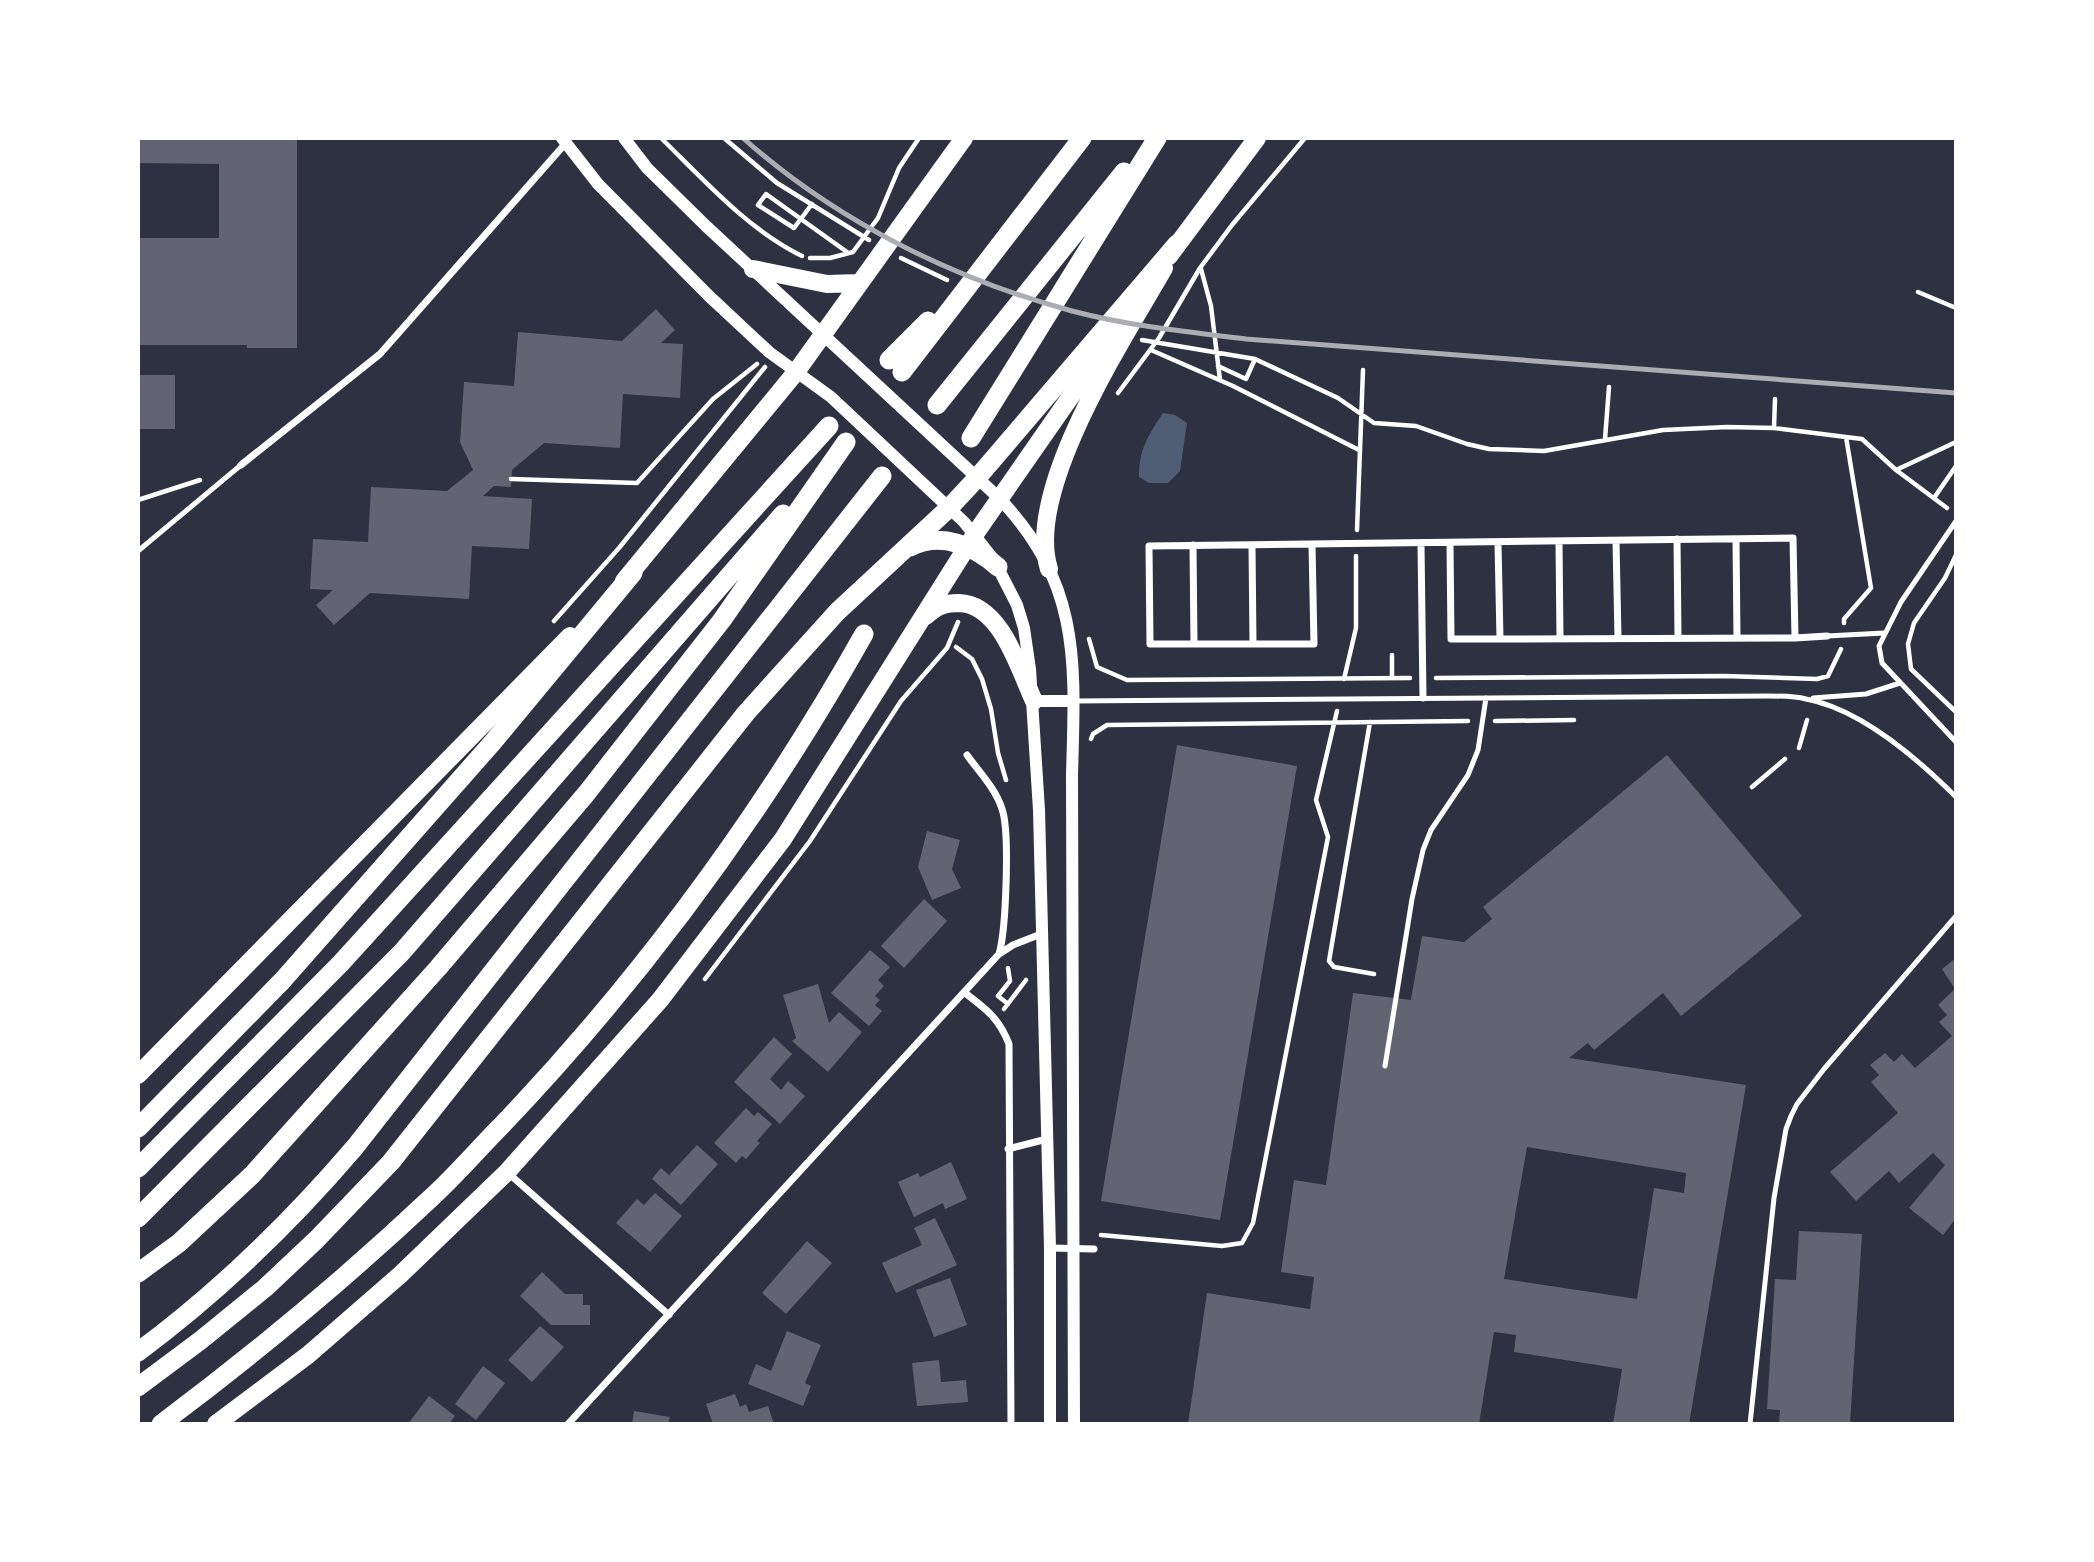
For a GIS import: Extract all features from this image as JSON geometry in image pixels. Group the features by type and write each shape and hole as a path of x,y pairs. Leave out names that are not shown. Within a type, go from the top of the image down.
{"highway":[{"path":"138,1128 291,971 493,742 796,372 964,138"},
{"path":"895,366 994,255 1082,138"},
{"path":"937,405 1151,138"},
{"path":"971,438 1157,138"},
{"path":"216,1424 270,1384 400,1275 507,1171 660,1000 783,839 999,498 1177,244 1257,138"},
{"path":"138,1387 265,1288 316,1240 391,1162 746,713 837,612 955,504 975,476 1177,244"},
{"path":"1049,569 1044,545 1047,518 1075,429 1088,401 1177,244"},
{"path":"753,269 827,284 860,283"},
{"path":"138,1168 341,963 829,426"},
{"path":"138,1217 402,952 846,442 713,631 586,794 438,968 252,1175 178,1243 138,1273"},
{"path":"138,1352 206,1298 311,1199 355,1147 882,476"},
{"path":"900,552 918,543 937,540 958,543 971,540"},
{"path":"971,540 998,568"},
{"path":"138,1075 633,573"},
{"path":"919,624 932,610 943,604 963,603 985,612 1004,637 1034,701"},
{"path":"162,1424 238,1367 339,1283 435,1195 554,1070 637,971 715,868 788,761 864,634"}],"street":[{"path":"624,138 647,168 999,498 1034,540 1061,601 1071,638 1074,701 1074,1424"},
{"path":"241,465 380,354 566,140 611,198 709,296 764,357 796,372 825,392 955,504 971,540"},
{"path":"1312,545 1314,644 1150,644 1149,546 1677,539 1793,538 1795,638"},
{"path":"1677,539 1678,638"},
{"path":"1736,539 1737,638"},
{"path":"1559,541 1560,639"},
{"path":"1616,541 1618,639"},
{"path":"1450,543 1451,639 1827,636"},
{"path":"1498,543 1500,639"},
{"path":"1421,544 1423,698"},
{"path":"1193,545 1194,644"},
{"path":"1252,545 1253,644"},
{"path":"998,568 1010,588 1022,621 1034,701 1040,830 1050,1248 1050,1424"},
{"path":"1034,701 1074,701"},
{"path":"967,755 992,789 1004,817 1004,928 999,954"},
{"path":"568,1424 999,954 1013,945 1041,934"},
{"path":"965,993 990,1012 1003,1028 1009,1044 1011,1424"},
{"path":"1008,1149 1047,1139"},
{"path":"507,1171 670,1315"},
{"path":"1050,1248 1094,1249"}],"lane":[{"path":"138,551 241,465"},
{"path":"1956,522 1901,601 1878,646 1882,663 1956,742"},
{"path":"1827,636 1884,633"},
{"path":"1074,701 1768,696 1807,699 1866,694 1900,682"},
{"path":"1385,1066 1412,899 1423,850 1432,830 1468,775 1478,750 1486,698"},
{"path":"1807,699 1841,711 1875,729 1911,755 1956,797"},
{"path":"1750,1424 1774,1198 1786,1129 1797,1104 1813,1082 1956,916"}],"path":[{"path":"661,138 773,241 806,258 830,258 853,252 878,218 899,168 919,138"},
{"path":"1112,402 1151,349 1200,268 1305,138"},
{"path":"812,204 806,212 800,220 794,228 758,205 766,194 800,218 809,225 848,253"},
{"path":"1200,268 1211,306 1220,380"},
{"path":"1918,292 1956,308"},
{"path":"1151,349 1220,380 1359,450"},
{"path":"511,479 636,483 713,399 764,357"},
{"path":"1218,366 1246,379 1255,359 1338,397 1374,423 1416,426 1489,449 1544,451 1685,428 1774,428 1862,439 1896,470 1947,508"},
{"path":"1357,533 1363,370"},
{"path":"1605,439 1609,387"},
{"path":"1774,428 1775,399"},
{"path":"1846,437 1871,587"},
{"path":"1896,470 1956,442"},
{"path":"138,500 241,465"},
{"path":"1934,499 1956,466"},
{"path":"1344,681 1356,628 1357,546"},
{"path":"1956,555 1945,578 1914,623 1908,643 1911,669 1956,712"},
{"path":"956,647 972,659 982,679 1008,786"},
{"path":"1392,656 1392,678"},
{"path":"1574,677 1828,676"},
{"path":"1097,1234 1222,1246 1242,1243 1253,1223 1328,838 1316,800 1338,707"},
{"path":"1487,721 1574,720"},
{"path":"1799,748 1807,720"},
{"path":"1090,742 1093,734 1107,725 1474,721"},
{"path":"1370,723 1329,961 1334,967 1374,974"},
{"path":"1752,787 1785,760"},
{"path":"1008,968 1010,981 998,996 1008,1004"},
{"path":"1002,1012 1026,980 1026,970"}],"water":[{"path":"1163,413 1175,415 1187,423 1180,471 1168,483 1149,483 1139,477 1140,459 1149,436"}],"building":[{"path":"138,138 297,138 297,348 138,345 138,238 219,238 219,164 138,163"},
{"path":"656,309 675,330 661,343 683,344 680,398 623,394 620,448 544,443 512,470 511,487 494,486 483,496 532,499 529,549 472,546 469,599 370,593 334,625 316,605 333,590 310,589 313,539 368,542 371,487 447,491 473,470 460,442 464,382 514,386 518,332 622,341"},
{"path":"138,375 175,375 175,429 138,429"},
{"path":"1177,745 1297,766 1220,1220 1101,1201"},
{"path":"1667,755 1802,916 1681,1016 1663,993 1594,1050 1588,1043 1569,1058 1746,1085 1689,1424 1613,1424 1622,1369 1514,1352 1516,1335 1494,1332 1479,1424 1188,1424 1207,1293 1310,1309 1314,1277 1281,1272 1294,1180 1326,1185 1353,993 1411,1000 1422,936 1464,942 1492,919 1483,907","holes":["1527,1147 1686,1173 1684,1193 1654,1188 1637,1299 1504,1279"]},
{"path":"927,831 960,840 952,869 961,888 932,900 918,867"},
{"path":"924,899 947,921 904,968 881,946"},
{"path":"870,950 890,967 878,980 884,986 875,996 880,1000 875,1005 882,1011 869,1026 831,993"},
{"path":"1956,958 1956,1218 1943,1235 1909,1208 1945,1165 1933,1153 1899,1183 1889,1171 1856,1201 1830,1172 1898,1113 1871,1082 1879,1075 1870,1065 1885,1053 1894,1062 1902,1054 1915,1068 1952,1036 1939,1022 1947,1015 1938,1005 1955,989 1942,969"},
{"path":"818,984 829,1023 839,1012 862,1032 828,1072 792,1041 796,1038 783,995"},
{"path":"774,1037 792,1054 770,1079 781,1090 788,1081 805,1096 780,1124 734,1082"},
{"path":"746,1108 754,1116 758,1112 772,1124 746,1159 742,1156 736,1163 714,1143"},
{"path":"697,1145 718,1164 681,1205 652,1179 661,1168 669,1175"},
{"path":"951,1162 967,1199 945,1209 943,1203 914,1217 898,1182 918,1173 920,1177"},
{"path":"655,1193 682,1216 650,1252 616,1223 637,1199 644,1205"},
{"path":"935,1218 957,1265 896,1293 882,1263 922,1245 914,1228"},
{"path":"1799,1231 1862,1234 1850,1424 1779,1424 1780,1410 1767,1409 1775,1279 1796,1280"},
{"path":"807,1241 832,1263 786,1314 762,1293"},
{"path":"542,1272 565,1294 583,1294 583,1305 590,1305 590,1325 551,1325 520,1296"},
{"path":"950,1278 967,1325 934,1337 916,1290"},
{"path":"540,1326 564,1347 532,1382 508,1360"},
{"path":"787,1331 821,1345 805,1383 811,1386 803,1406 748,1384 756,1364 771,1371"},
{"path":"939,1360 941,1382 966,1380 968,1402 917,1406 912,1363"},
{"path":"483,1366 505,1383 476,1420 455,1404"},
{"path":"735,1394 740,1407 746,1404 749,1412 768,1406 774,1424 713,1424 706,1404"},
{"path":"429,1396 455,1416 449,1424 408,1424"},
{"path":"634,1411 670,1417 668,1424 632,1424"}],"railway":[{"path":"743,138 817,196 898,244 983,282 1028,298 1115,321 1246,339 1956,393"}]}
